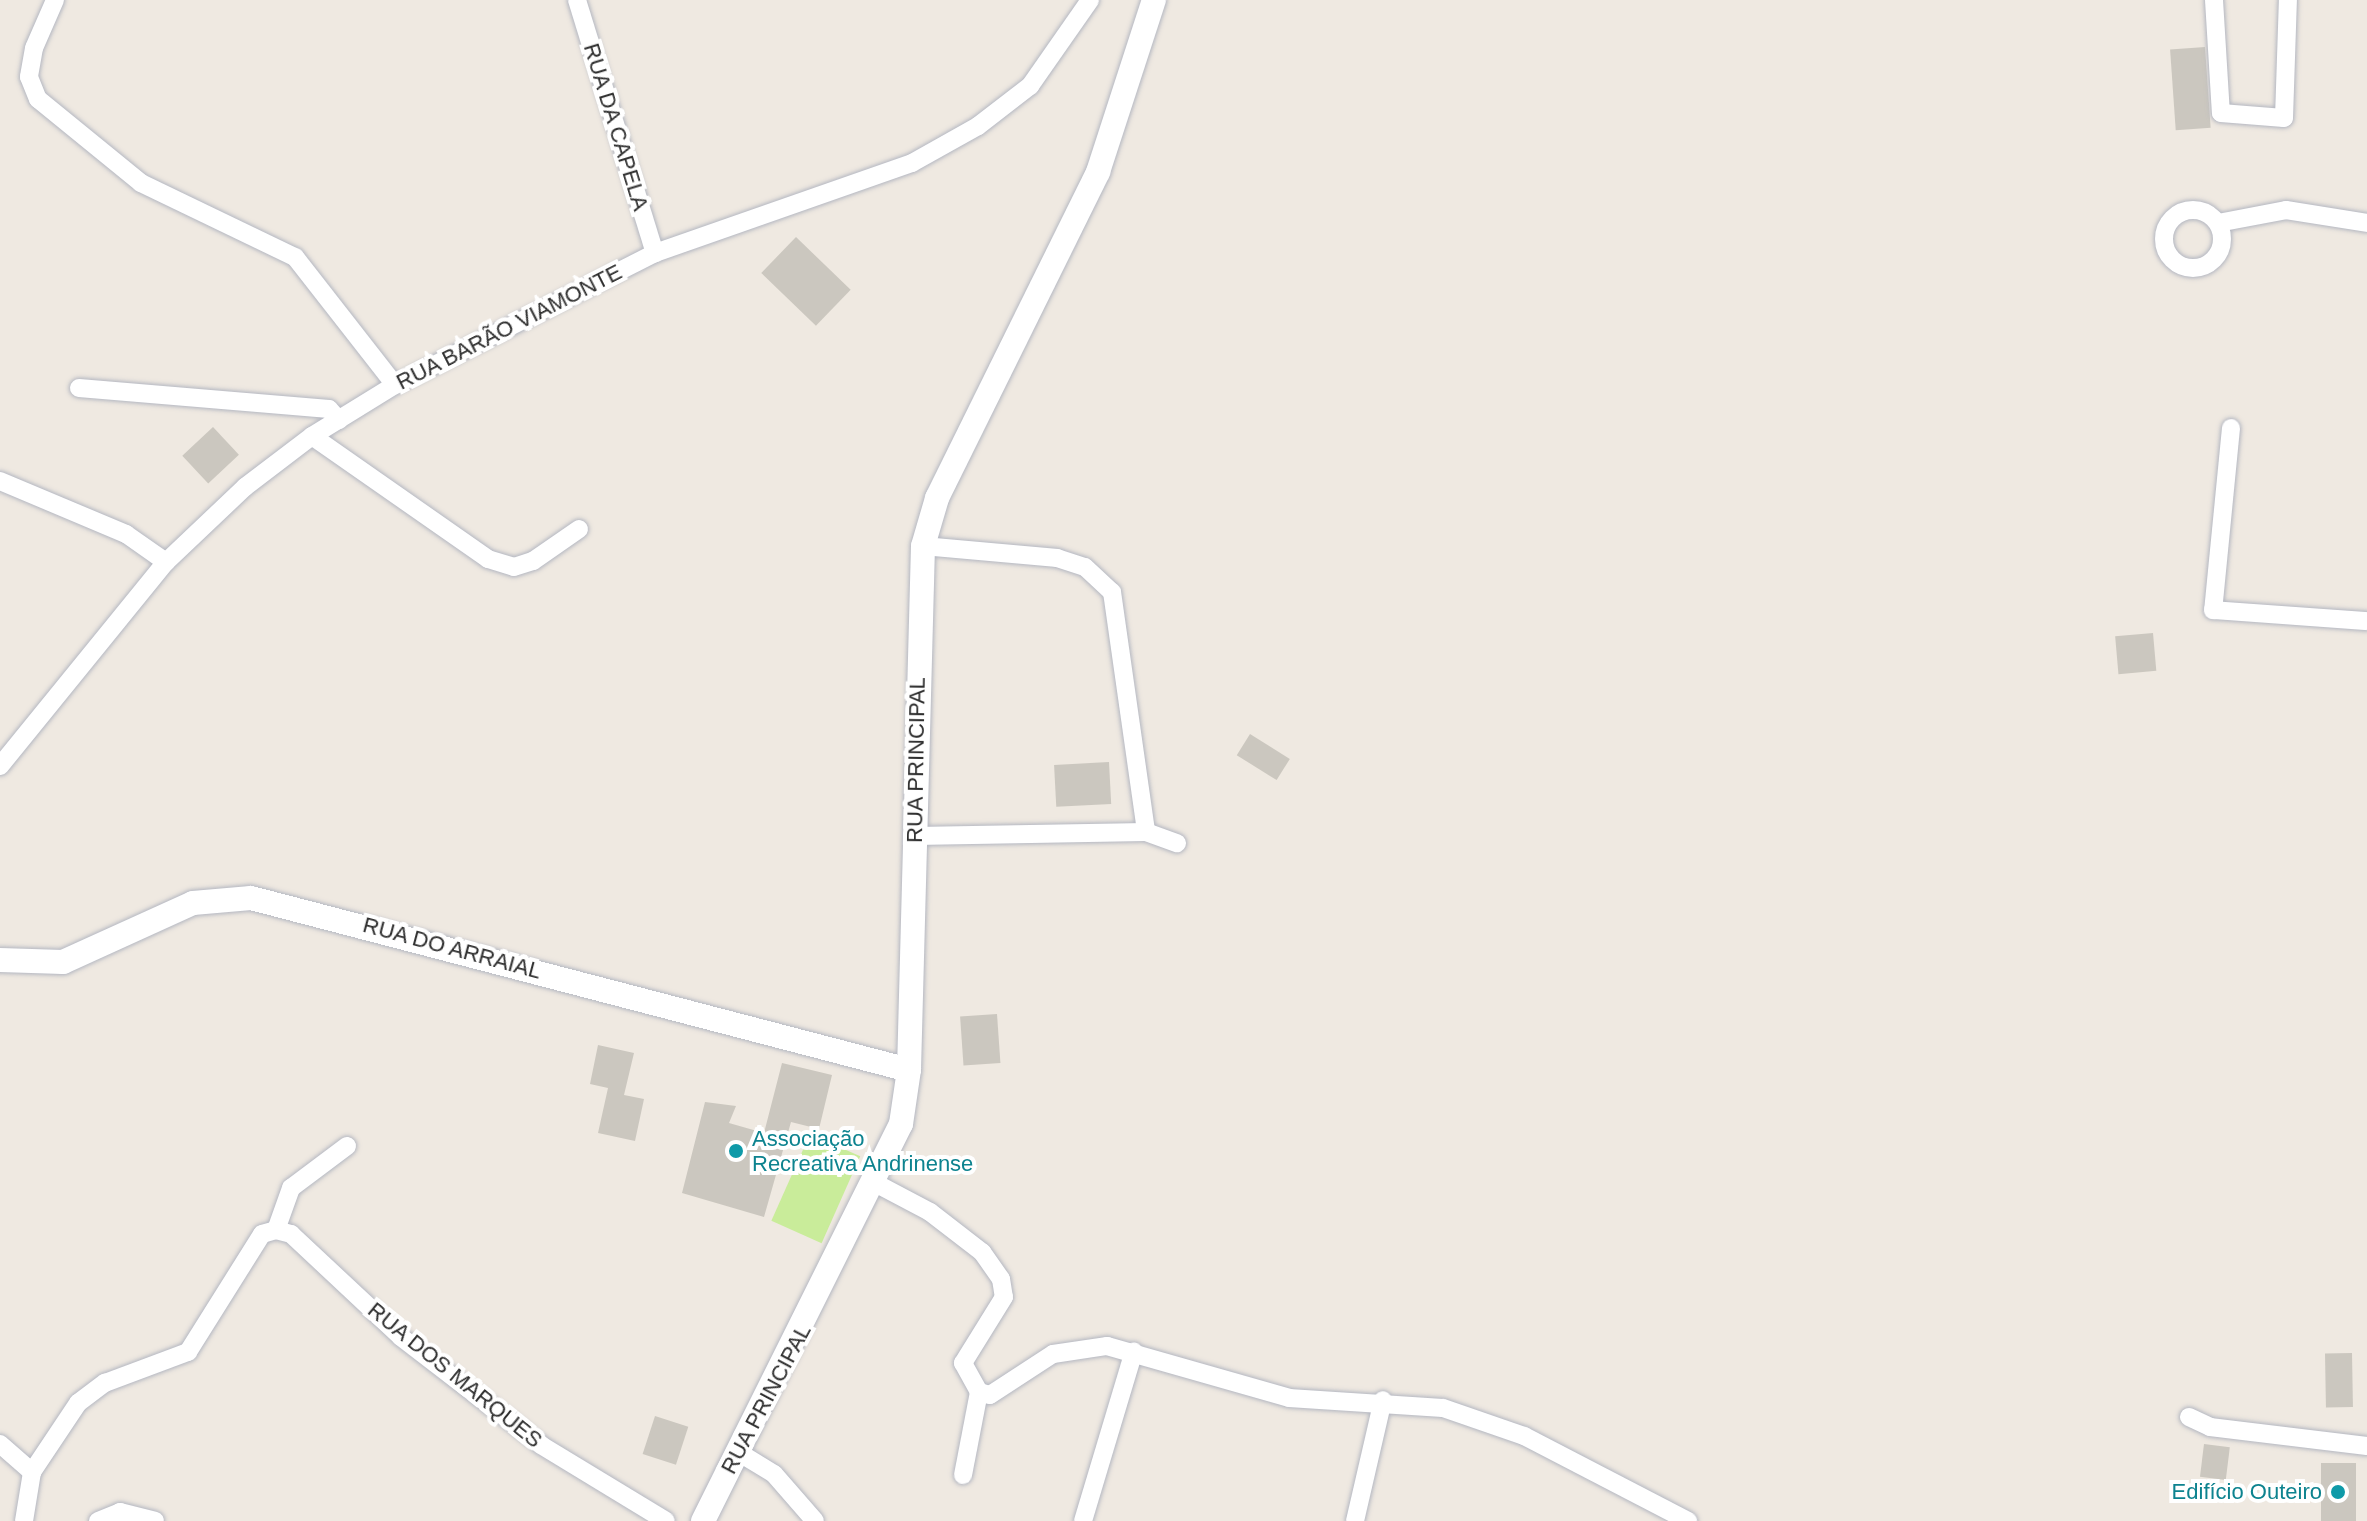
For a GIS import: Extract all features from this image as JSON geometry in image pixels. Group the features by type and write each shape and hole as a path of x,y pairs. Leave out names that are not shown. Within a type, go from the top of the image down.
{"main road":[{"name":"RUA PRINCIPAL","path":"703,1521 877,1184 901,1124 909,1070 923,546 937,498 1098,172 1154,0"},
{"name":"RUA DO ARRAIAL","path":"0,960 51,965 126,939 193,903 251,898 909,1070"}],"street":[{"path":"55,0 34,48 29,77 38,99 141,183 295,257 395,385"},
{"name":"RUA DA CAPELA","path":"577,0 655,253"},
{"name":"RUA BARÃO VIAMONTE","path":"0,766 166,562 245,487 312,436 395,385 655,253 912,163 978,126 1030,86 1090,0"},
{"path":"2214,0 2221,113 2284,118 2288,0"},
{"path":"2218,223 2286,210 2367,223"},
{"path":"79,388 329,409 339,420"},
{"path":"2231,428 2213,610 2367,621"},
{"path":"312,436 488,559 514,567 533,561 579,529"},
{"path":"0,481 126,534 166,562"},
{"path":"923,546 1057,558 1085,567 1112,592 1146,832"},
{"path":"915,836 1146,832 1177,843"},
{"path":"24,1521 32,1472 78,1403 105,1383 188,1352 262,1234 276,1230 291,1188 347,1146"},
{"path":"877,1184 930,1212 982,1252 1001,1279 1004,1297 963,1363 979,1392 963,1475"},
{"name":"RUA DOS MARQUES","path":"276,1230 291,1234 401,1337 541,1445 666,1521"},
{"path":"979,1392 990,1395 1053,1354 1107,1346 1134,1351 1289,1398 1383,1400 1443,1408 1524,1436 1688,1521"},
{"path":"1083,1521 1134,1351"},
{"path":"1355,1521 1383,1400"},
{"path":"2189,1417 2210,1427 2367,1446"},
{"path":"0,1444 32,1472"},
{"path":"738,1452 774,1474 815,1521"},
{"path":"98,1521 120,1512 155,1521"}],"green space":[{"path":"810,1134 860,1156 822,1243 771,1221"}],"building":[{"path":"2205,47 2211,128 2176,130 2170,49"},
{"path":"796,237 851,290 816,326 761,273"},
{"path":"213,427 239,455 208,483 182,456"},
{"path":"2153,633 2156,671 2118,674 2115,636"},
{"path":"1250,734 1290,759 1277,780 1237,755"},
{"path":"1109,762 1111,804 1056,807 1054,765"},
{"path":"997,1014 1000,1063 964,1065 960,1017"},
{"path":"598,1045 634,1053 624,1095 644,1099 635,1141 598,1133 608,1088 590,1084"},
{"name":"Associação Recreativa Andrinense","path":"782,1063 832,1075 819,1129 791,1122 764,1217 682,1193 705,1102 736,1106 729,1123 764,1133"},
{"path":"2325,1353 2352,1353 2353,1407 2326,1407"},
{"path":"655,1416 688,1427 676,1465 643,1454"},
{"path":"2204,1444 2230,1447 2226,1480 2200,1477"},
{"name":"Edifício Outeiro","path":"2321,1463 2356,1463 2356,1521 2321,1521"}],"place":[{"name":"Associação Recreativa Andrinense","path":"736,1151"},
{"name":"Edifício Outeiro","path":"2338,1492"}]}
